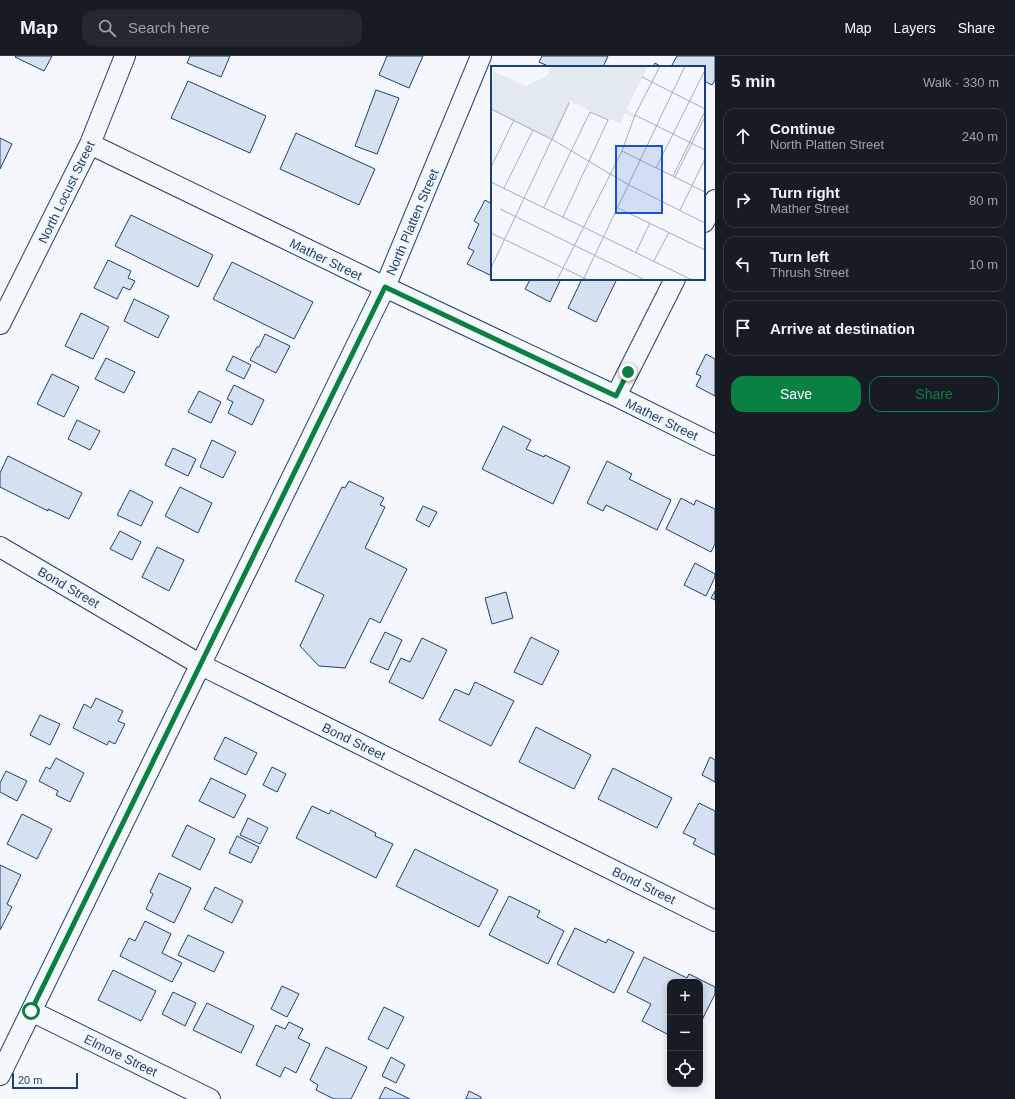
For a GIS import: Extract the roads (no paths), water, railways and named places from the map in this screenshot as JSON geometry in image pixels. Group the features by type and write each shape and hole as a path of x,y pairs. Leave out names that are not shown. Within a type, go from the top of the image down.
{"street":[{"name":"North Locust Street","path":"0,324 90,144 125,56"},
{"name":"North Platten Street","path":"0,1075 385,287 482,56"},
{"name":"Mather Street","path":"90,144 385,287 715,444"},
{"path":"705,220 715,200"},
{"path":"616,396 674,280"},
{"name":"Bond Street","path":"0,547 201,665 715,921"},
{"name":"Elmore Street","path":"31,1011 210,1099"}]}
